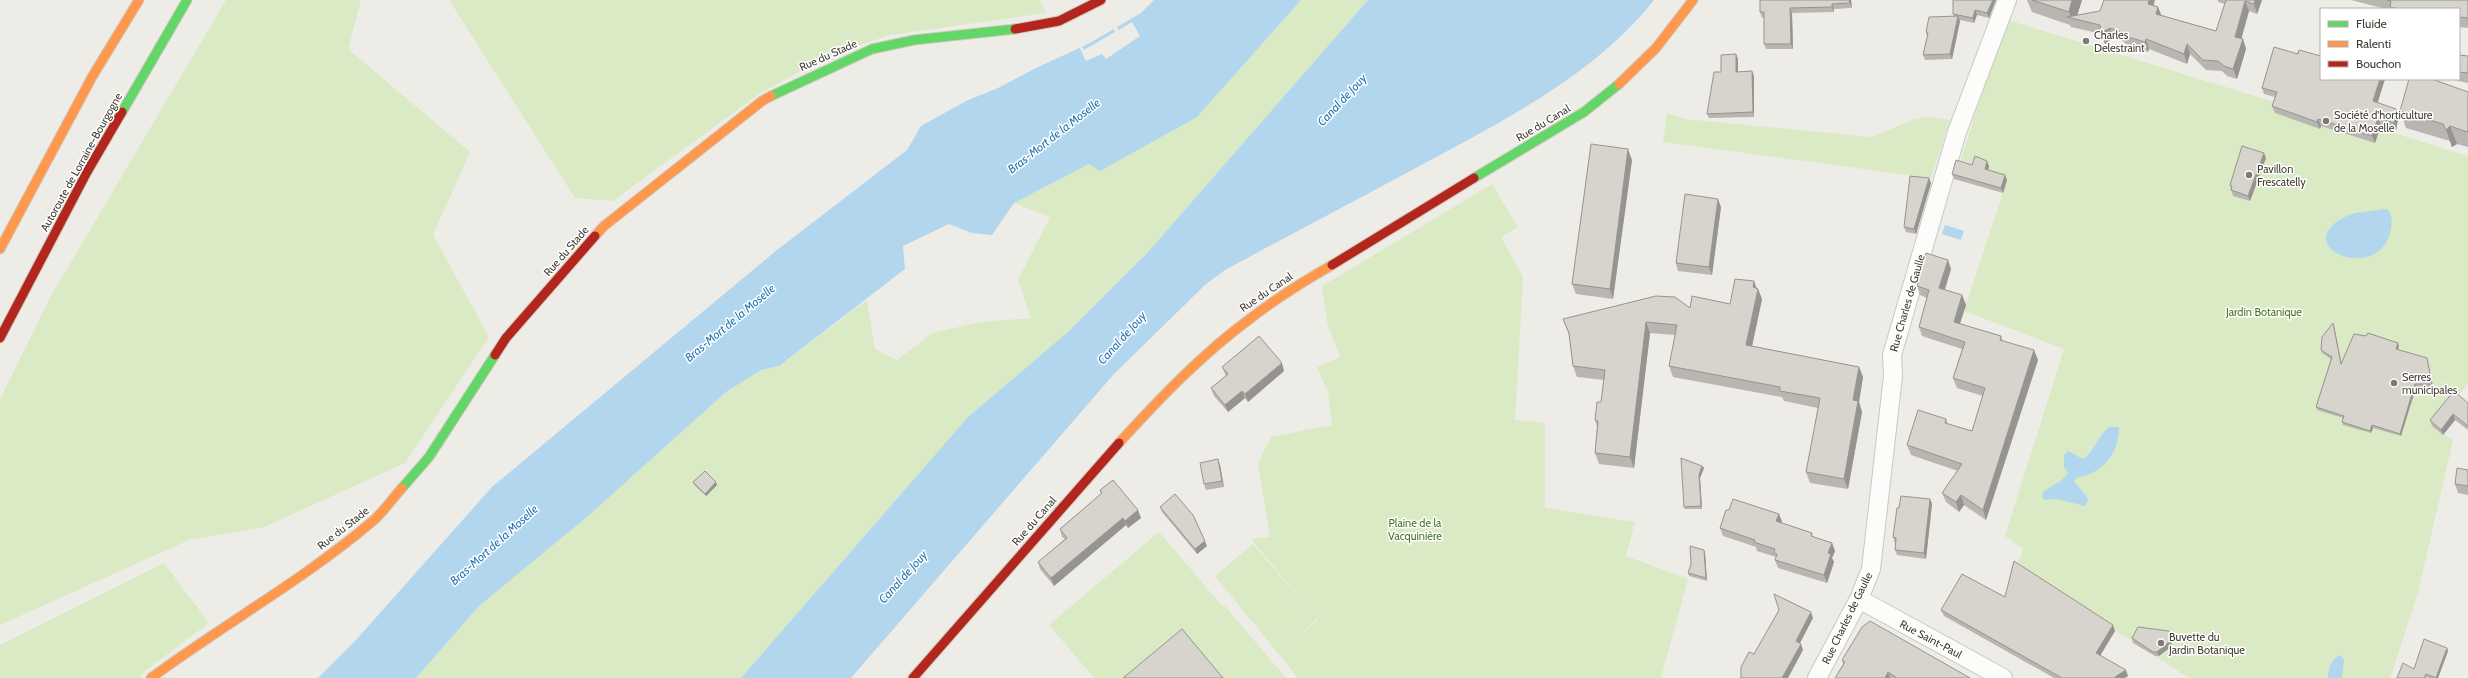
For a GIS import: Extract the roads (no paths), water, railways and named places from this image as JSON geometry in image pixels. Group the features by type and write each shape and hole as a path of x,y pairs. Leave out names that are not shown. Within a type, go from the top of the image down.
{"main road":[{"path":"0,249 92,77 139,0"},
{"name":"Autoroute de Lorraine-Bourgogne","path":"0,338 87,172 187,0"},
{"name":"Rue du Stade","path":"151,678 200,642 300,577 375,519 429,457 506,338 604,226 762,101 799,82 872,49 914,40 1034,28 1059,21 1101,0"},
{"name":"Rue du Canal","path":"913,678 1141,416 1216,344 1248,318 1282,295 1584,112 1624,82 1668,37 1693,0"}],"street":[{"name":"Rue Charles de Gaulle","path":"1817,678 1859,599 1871,569 1893,376 1892,355 1957,132 2007,0"},
{"name":"Rue Saint-Paul","path":"1859,599 2003,678"}],"water":[{"name":"Bras-Mort de la Moselle","path":"1154,0 1301,0 1197,117 1100,171 1089,164 1014,203 992,235 972,233 905,269 779,366 761,370 726,392 588,516 479,606 416,678 318,678 356,640 492,487 777,250 907,150 921,126 966,101 998,88 1036,68 1088,44 1141,13"},
{"name":"Canal de Jouy","path":"1368,0 1654,0 1630,27 1603,52 1574,75 1543,96 1479,134 1225,270 1205,285 1114,374 851,678 741,678 968,417 1069,331 1148,252"},
{"path":"2382,209 2388,210 2392,221 2390,233 2382,249 2369,257 2354,258 2340,255 2330,247 2326,238 2332,226 2349,215"},
{"path":"1945,225 1964,231 1961,240 1942,234"},
{"path":"2109,427 2119,427 2117,445 2113,453 2102,466 2087,475 2078,477 2074,481 2087,497 2088,501 2085,506 2056,499 2045,500 2042,497 2044,491 2062,480 2068,473 2064,467 2064,455 2068,451 2083,459 2087,456"},
{"path":"2341,655 2344,661 2342,678 2328,678 2331,664 2335,658"}],"place":[{"name":"Charles Delestraint","path":"2086,41"},
{"name":"Société d'horticulture de la Moselle","path":"2326,121"},
{"name":"Pavillon Frescatelly","path":"2249,175"},
{"name":"Serres municipales","path":"2394,383"},
{"name":"Buvette du Jardin Botanique","path":"2161,643"}],"park label":[{"name":"Jardin Botanique","path":"2264,312"},
{"name":"Plaine de la Vacquinière","path":"1415,529"}]}
